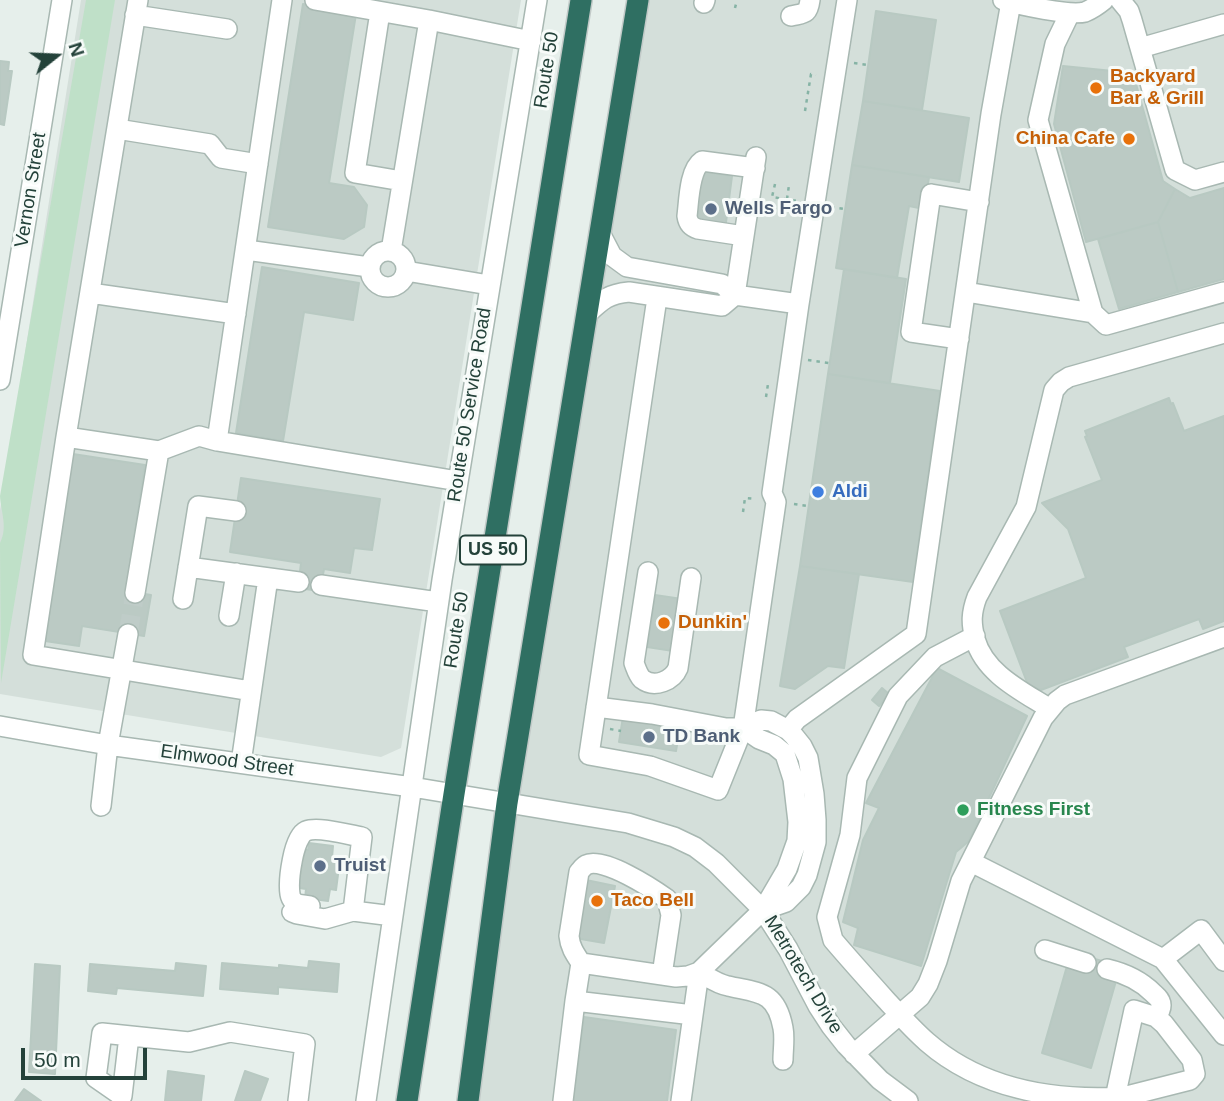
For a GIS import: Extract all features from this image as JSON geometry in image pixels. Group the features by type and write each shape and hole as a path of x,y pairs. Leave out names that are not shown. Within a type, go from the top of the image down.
{"highway":[{"name":"Route 50","path":"407,1101 581,0"},
{"name":"US 50","path":"468,1101 507,803 638,0"}],"street":[{"name":"Vernon Street","path":"0,380 62,0"},
{"path":"217,441 282,0"},
{"path":"314,0 531,41"},
{"name":"Route 50 Service Road","path":"366,1101 439,602 537,0"},
{"path":"802,0 800,12 790,16 806,13 810,0"},
{"path":"657,298 589,755 650,766 719,790 743,728 773,528 776,502 772,492 847,0"},
{"path":"788,730 797,719 916,634 1007,1 1083,13 1104,0"},
{"path":"1120,0 1129,11 1175,170 1195,180 1224,173"},
{"path":"227,29 137,8 33,655 251,691"},
{"path":"380,12 355,173 402,181"},
{"path":"1070,13 1055,44 1038,120 1093,313 1106,325 1224,292"},
{"path":"391,251 429,20"},
{"path":"1140,48 1224,24"},
{"path":"117,128 210,144 220,158 258,164"},
{"path":"587,314 607,296 615,293 629,292 722,306 735,295 756,162 706,161 698,164 693,172 688,222 698,229 744,236"},
{"path":"959,339 911,332 931,194 979,202"},
{"path":"600,233 612,256 627,267 722,284 735,295 799,304"},
{"path":"246,250 369,267"},
{"path":"391,251 401,256 406,271 400,282 388,288 375,283 369,267 377,254 391,251"},
{"path":"406,271 489,285"},
{"path":"966,292 1093,313"},
{"path":"90,293 236,314"},
{"path":"1050,709 995,673 980,653 971,625 972,610 977,597 1026,507 1054,390 1069,377 1224,333"},
{"path":"66,437 159,451 199,436 458,481"},
{"path":"135,593 159,451"},
{"path":"183,599 198,506 236,511"},
{"path":"188,567 299,582"},
{"path":"648,572 634,663 643,680 652,683 664,682 674,676 678,668 691,578"},
{"path":"229,616 236,573"},
{"path":"241,763 268,578"},
{"path":"321,585 439,602"},
{"path":"101,806 108,746 128,634"},
{"path":"975,636 935,657 898,696 857,778 850,835 827,917 832,940 928,1043 964,1068 1026,1093 1076,1100 1115,1098 1190,1080 1195,1074 1192,1060 1156,1017 1134,1010 1115,1098"},
{"path":"854,1054 920,997 928,984 961,881 1043,718 1057,701 1065,695 1224,636"},
{"path":"596,707 726,729 743,728 761,720 771,721 788,730 802,746 808,758 814,794 816,842 801,887 786,902 763,910"},
{"name":"Elmwood Street","path":"0,726 108,746 454,794"},
{"path":"581,963 676,977 688,976 699,972 763,910 787,869 797,841 797,803 785,754 743,728"},
{"name":"Metrotech Drive","path":"454,794 628,823 674,837 695,847 716,863 763,910 789,949 831,1026 880,1080 908,1101"},
{"path":"318,830 362,837 353,911 325,919 297,914 290,910 288,906 293,855 301,835 318,830"},
{"path":"971,862 1163,960 1224,1035"},
{"path":"563,1101 581,963 570,944 569,936 579,872 584,866 595,863 616,868 667,899 671,915 662,975"},
{"path":"290,891 296,904 393,916"},
{"path":"1163,960 1201,930 1224,961"},
{"path":"1045,950 1086,963"},
{"path":"1107,969 1119,972 1147,987 1160,1000 1161,1009 1156,1017"},
{"path":"681,1101 699,972"},
{"path":"699,972 715,982 753,990 769,998 783,1028 783,1060"},
{"path":"575,1001 693,1015"},
{"path":"130,1036 189,1042 230,1032 305,1044 298,1101"}],"path":[{"path":"735,8 737,0"},
{"path":"787,199 789,185"}],"shaded area":[{"path":"81,0 521,0 401,748 381,757 0,694 0,510"},
{"path":"638,0 1224,0 1224,1101 468,1101"}],"green space":[{"path":"86,0 115,0 1,683 0,543 4,526 0,496"}],"building":[{"path":"303,4 356,14 329,183 354,187 367,205 364,227 344,239 268,227"},
{"path":"876,11 936,20 922,110 863,101"},
{"path":"0,61 9,62 8,71 12,71 4,125 0,124"},
{"path":"1063,66 1133,73 1163,181 1175,189 1158,222 1086,242 1054,124"},
{"path":"863,101 969,118 959,182 852,165"},
{"path":"852,165 929,177 924,209 909,206 897,278 836,268"},
{"name":"Wells Fargo","path":"700,171 732,176 725,230 702,226 703,220 693,218"},
{"path":"1224,188 1224,279 1178,292 1158,222 1175,189 1190,198"},
{"path":"1158,222 1178,292 1119,309 1098,239"},
{"path":"262,267 359,283 353,320 304,312 283,441 236,433"},
{"path":"844,269 906,279 890,383 828,374"},
{"path":"828,374 940,391 913,582 800,566"},
{"path":"1169,398 1184,431 1224,416 1224,621 1203,629 1199,619 1124,647 1128,657 1041,690 1028,685 1000,611 1086,578 1068,529 1042,503 1102,480 1085,431"},
{"path":"73,454 145,465 126,591 151,595 144,636 82,626 79,646 45,641"},
{"path":"241,478 380,499 372,550 354,548 350,573 324,569 320,591 298,588 301,563 230,552"},
{"path":"800,566 859,574 844,668 828,666 795,689 780,686"},
{"name":"Dunkin'","path":"655,595 682,599 673,651 647,647"},
{"path":"937,668 1027,716 969,841 956,852 921,966 854,945 858,928 843,922 863,840 879,808 866,803"},
{"path":"882,688 889,694 879,706 872,700"},
{"name":"TD Bank","path":"623,717 680,726 676,751 619,742"},
{"name":"Truist","path":"309,843 333,846 332,858 340,859 336,890 330,889 328,901 305,898 306,889 299,888 303,850 308,850"},
{"name":"Taco Bell","path":"586,880 615,886 604,943 575,938"},
{"path":"1088,957 1109,963 1116,981 1091,1068 1042,1053 1067,966"},
{"path":"309,961 339,964 337,992 278,987 278,994 220,989 222,963 308,968"},
{"path":"176,963 206,966 203,996 117,988 116,994 88,991 90,964 175,971"},
{"path":"35,964 60,966 55,1074 29,1072"},
{"path":"584,1017 676,1030 667,1101 573,1101"},
{"path":"168,1071 204,1076 201,1101 165,1101"},
{"path":"245,1071 268,1079 260,1101 235,1101"},
{"path":"24,1089 41,1101 15,1101"}],"tunnel":[{"path":"128,634 135,593"}],"place":[{"name":"Backyard Bar & Grill","path":"1096,88"},
{"name":"China Cafe","path":"1129,139"},
{"name":"Wells Fargo","path":"711,209"},
{"name":"Aldi","path":"818,492"},
{"name":"Dunkin'","path":"664,623"},
{"name":"TD Bank","path":"649,737"},
{"name":"Fitness First","path":"963,810"},
{"name":"Truist","path":"320,866"},
{"name":"Taco Bell","path":"597,901"}]}
